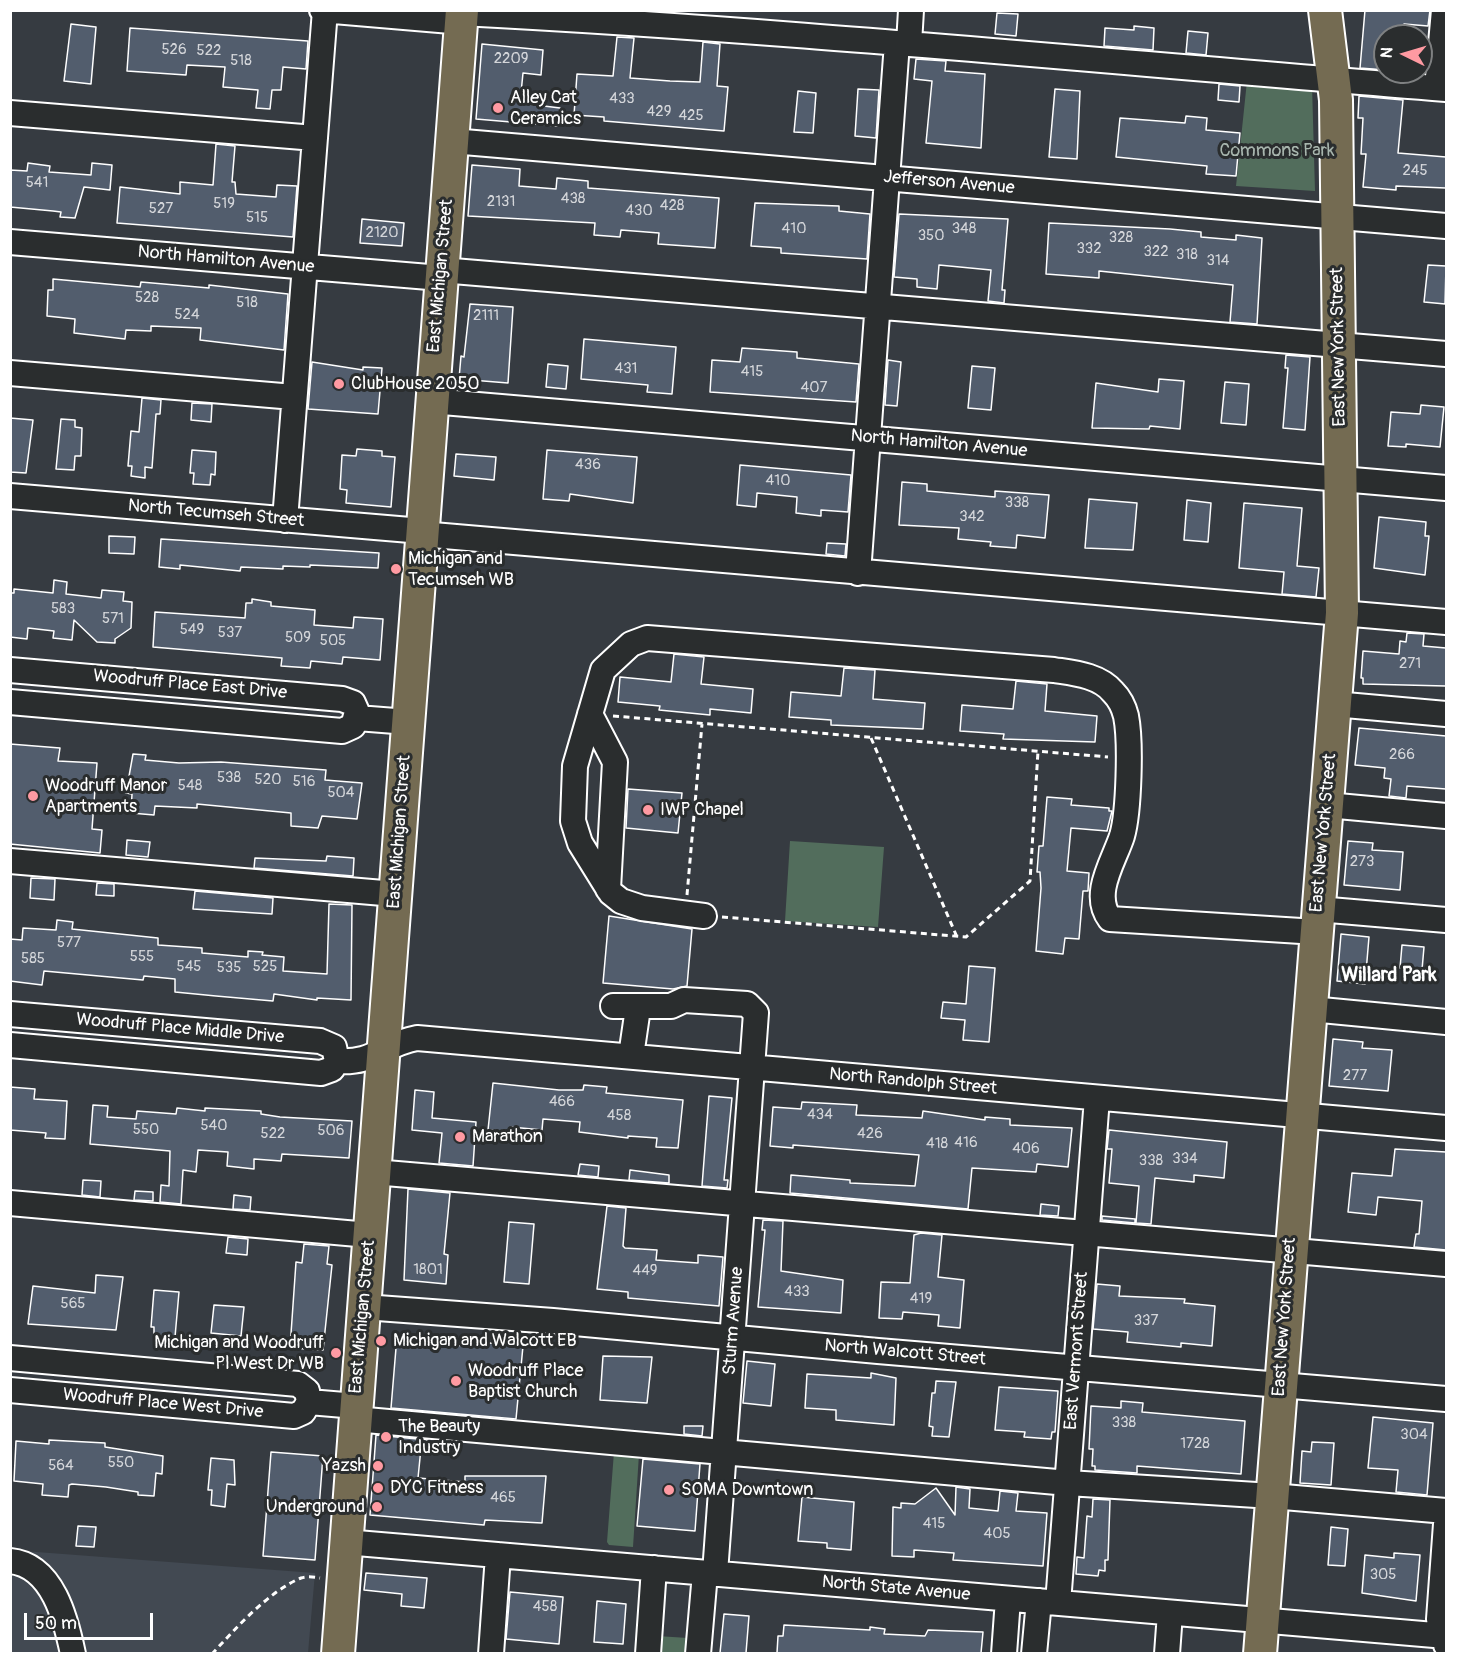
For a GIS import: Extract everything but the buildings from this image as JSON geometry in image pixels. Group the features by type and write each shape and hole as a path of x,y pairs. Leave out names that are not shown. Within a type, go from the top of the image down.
{"main road":[{"name":"East New York Street","path":"1260,1653 1342,613 1335,78 1325,10"},
{"name":"East Michigan Street","path":"338,1653 461,12"}],"street":[{"path":"858,573 887,178 903,43 911,10"},
{"path":"285,520 324,11 451,21 461,12 590,16 1306,78 1335,78 1442,89 1444,10"},
{"path":"10,112 315,138"},
{"name":"Jefferson Avenue","path":"452,141 1446,226"},
{"name":"North Hamilton Avenue","path":"10,242 305,266 879,307 1446,354"},
{"path":"10,373 294,397"},
{"name":"North Hamilton Avenue","path":"431,401 1446,488"},
{"name":"North Tecumseh Street","path":"10,496 285,520 421,536"},
{"path":"10,508 421,536 1446,622"},
{"path":"700,911 642,908 621,901 608,889 580,843 573,821 575,766 603,670 623,650 647,638 1054,670 1101,682 1113,691 1126,717 1126,822 1104,884 1103,903 1110,918 1446,920"},
{"name":"Woodruff Place East Drive","path":"10,670 342,699 352,703 357,718 353,726 342,731 10,702"},
{"path":"1334,704 1446,714"},
{"path":"590,714 615,762 608,889"},
{"path":"357,718 408,722"},
{"path":"1326,805 1446,816"},
{"path":"10,861 394,894"},
{"name":"Sturm Avenue","path":"612,1006 638,1008 672,1006 684,999 747,1004 756,1013 724,1451 698,1653"},
{"path":"631,1056 638,1008"},
{"path":"1311,1009 1446,1022"},
{"name":"Woodruff Place Middle Drive","path":"10,1014 320,1041 334,1047 337,1061 332,1069 321,1073 10,1045"},
{"name":"North Randolph Street","path":"383,1051 400,1041 417,1038 1446,1128"},
{"name":"Woodruff Place Middle Drive","path":"337,1061 366,1060 383,1051"},
{"name":"East Vermont Street","path":"1034,1653 1048,1602 1068,1483 1097,1098"},
{"path":"374,1172 1446,1264"},
{"path":"10,1203 369,1235"},
{"name":"North Walcott Street","path":"364,1307 554,1321 1446,1399"},
{"name":"Woodruff Place West Drive","path":"10,1358 298,1383 307,1390 309,1402 303,1412 294,1416 10,1390"},
{"path":"309,1402 355,1413 523,1436 724,1451 1068,1483 1272,1496 1446,1511"},
{"path":"1446,1524 1439,1619 1446,1639"},
{"name":"North State Avenue","path":"345,1542 1262,1620 1446,1639"},
{"path":"491,1653 498,1555"},
{"path":"10,1561 20,1562 46,1583 66,1619 73,1653"},
{"path":"648,1653 654,1568"},
{"path":"1004,1653 1008,1599"},
{"path":"1167,1653 1170,1613"}],"path":[{"path":"590,714 1127,758"},
{"path":"702,724 700,911 966,937 1030,881 1038,751"},
{"path":"871,738 957,936"},
{"path":"212,1653 253,1612 290,1584 304,1577 320,1578"}],"shaded area":[{"path":"10,1550 315,1573 308,1653 11,1653"}],"green space":[{"name":"Commons Park","path":"1247,81 1312,85 1315,191 1236,186"},
{"path":"790,841 884,847 878,927 785,921"},
{"path":"614,1452 639,1454 633,1547 609,1545 607,1542"},
{"path":"657,1636 688,1638 687,1653 656,1654"}],"place":[{"name":"Alley Cat Ceramics","path":"498,108"},
{"name":"ClubHouse 2050","path":"339,384"},
{"name":"Michigan and Tecumseh WB","path":"396,569"},
{"name":"Woodruff Manor Apartments","path":"33,796"},
{"name":"IWP Chapel","path":"648,810"},
{"name":"Marathon","path":"460,1137"},
{"name":"Michigan and Walcott EB","path":"381,1341"},
{"name":"Michigan and Woodruff Pl West Dr WB","path":"336,1353"},
{"name":"Woodruff Place Baptist Church","path":"456,1381"},
{"name":"The Beauty Industry","path":"386,1437"},
{"name":"Yazsh","path":"378,1466"},
{"name":"DYC Fitness","path":"378,1488"},
{"name":"SOMA Downtown","path":"669,1490"},
{"name":"Underground","path":"377,1507"}],"district":[{"name":"Willard Park","path":"1389,976"}]}
